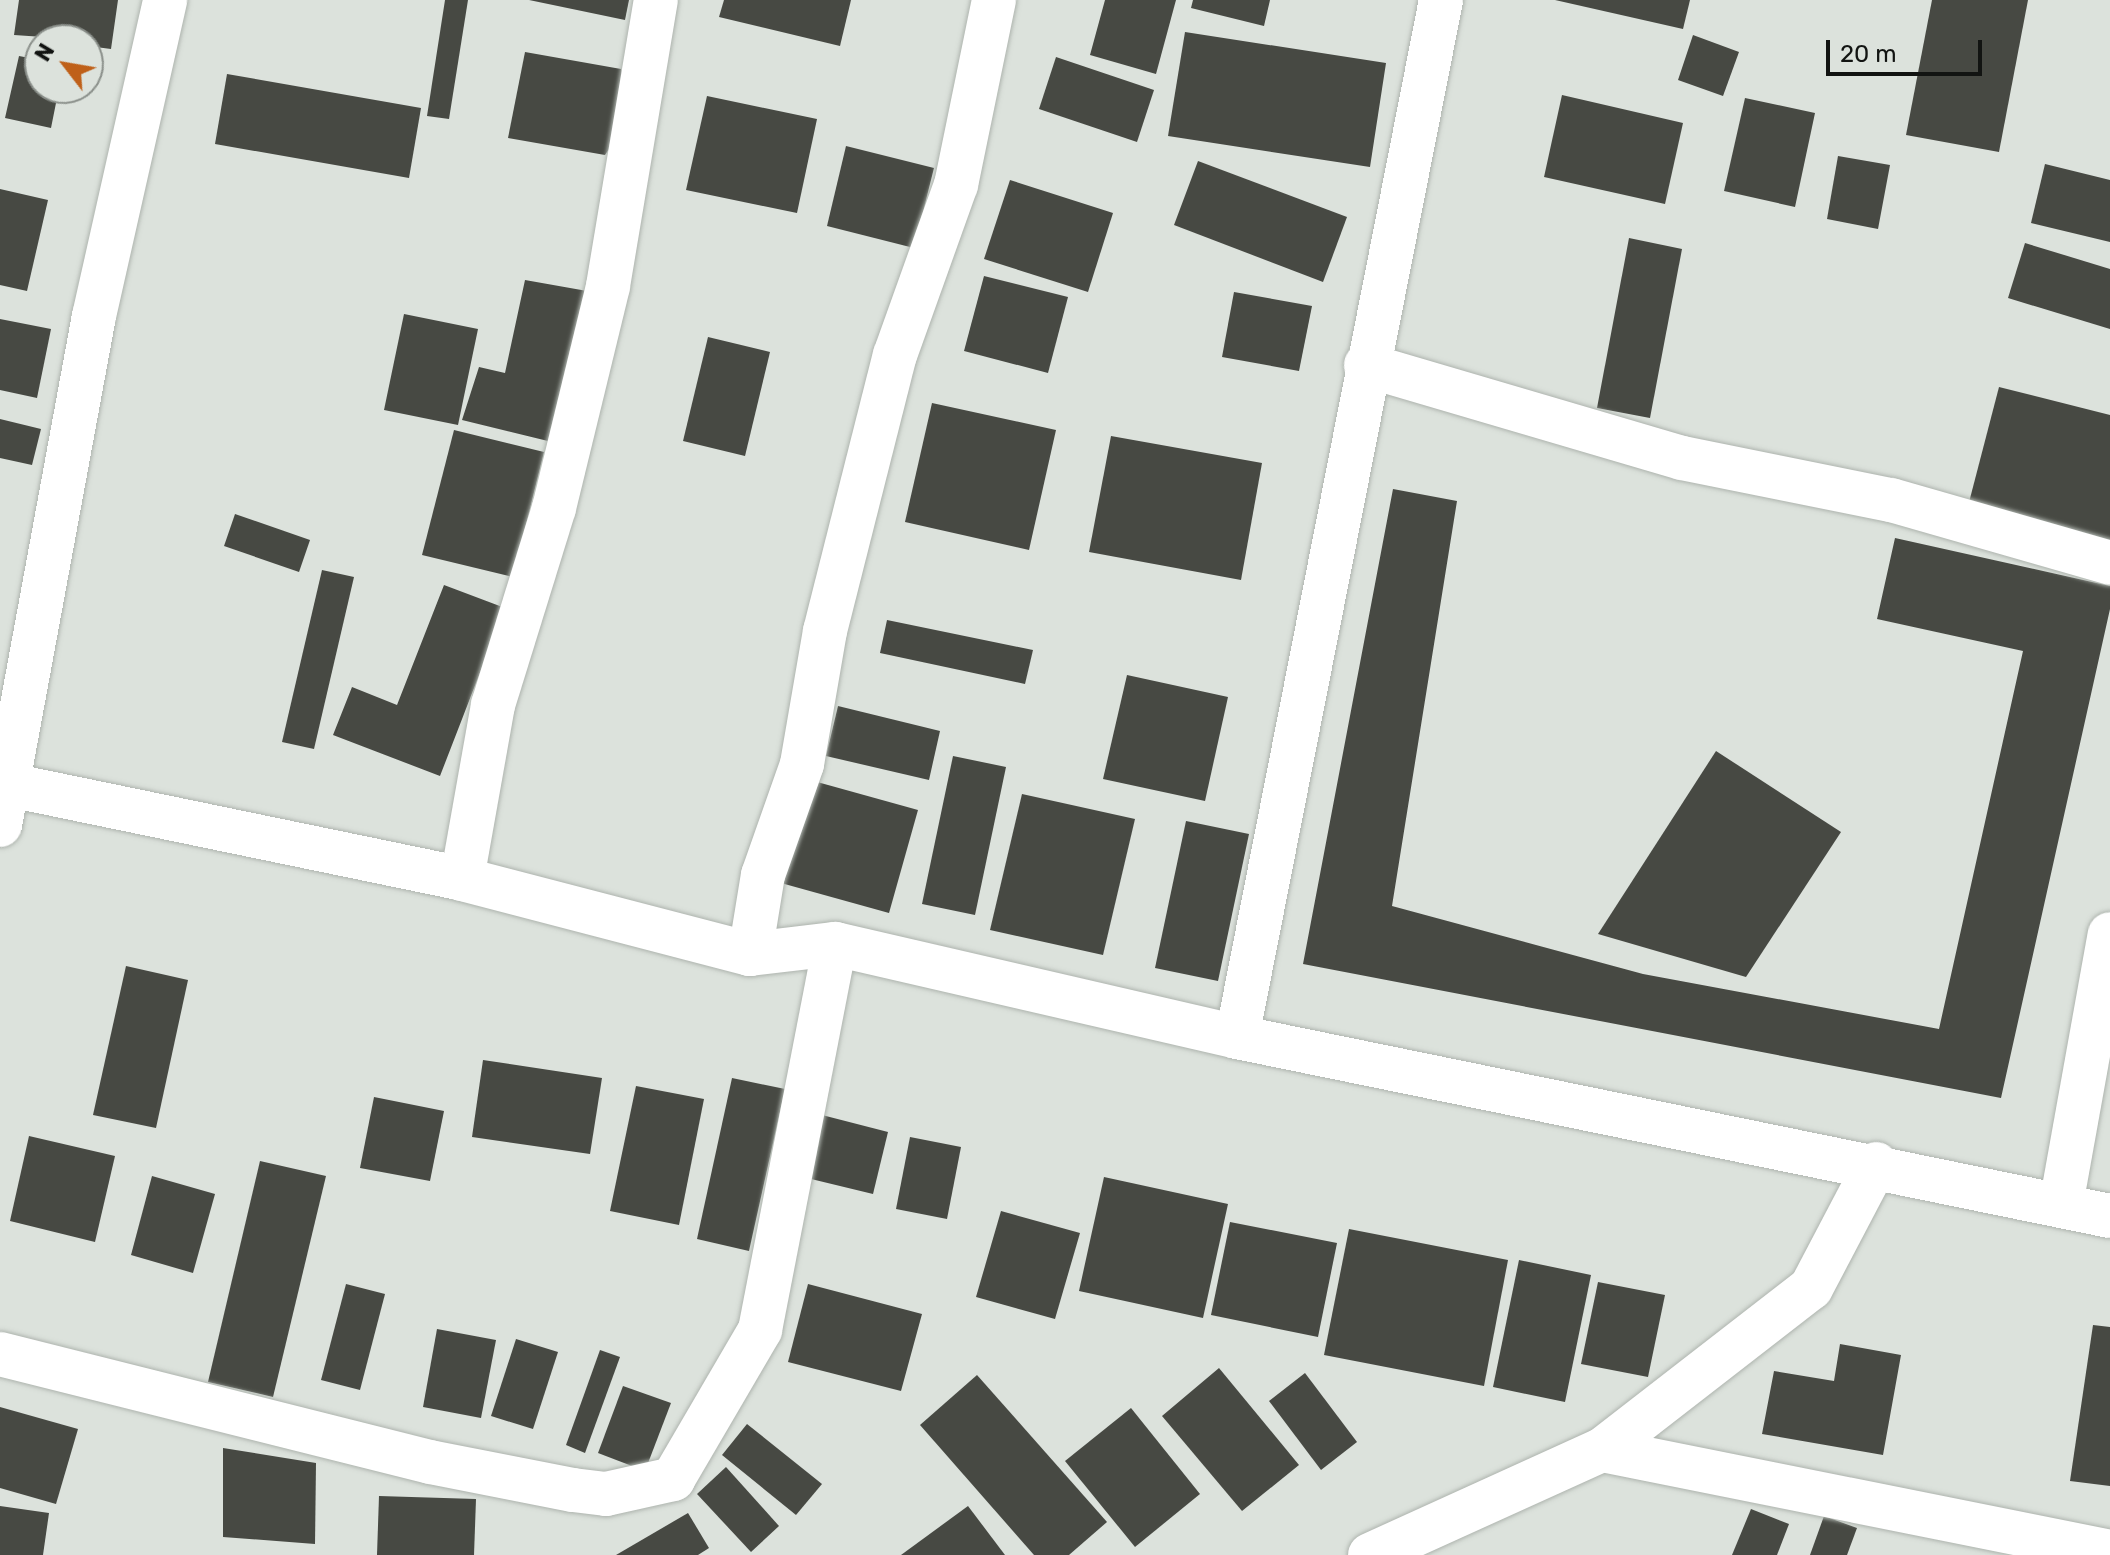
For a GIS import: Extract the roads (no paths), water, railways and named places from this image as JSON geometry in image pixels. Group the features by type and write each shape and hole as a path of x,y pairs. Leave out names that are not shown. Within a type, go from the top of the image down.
{"street":[{"path":"165,0 94,316 3,798 462,879 750,954 835,944 1237,1037 1876,1164 2110,1216"},
{"path":"462,879 493,705 554,508 608,286 656,0"},
{"path":"750,954 763,875 802,764 825,631 891,371 956,185 994,0"},
{"path":"1237,1037 1366,365 1441,0"},
{"path":"1366,365 1682,458 1891,500 2110,563"},
{"path":"2061,1205 2110,934"},
{"path":"0,1354 430,1462 573,1490 606,1494 673,1479 760,1330 835,944"},
{"path":"1370,1555 1602,1450 1811,1288 1876,1164"},
{"path":"1602,1450 2110,1552"}]}
